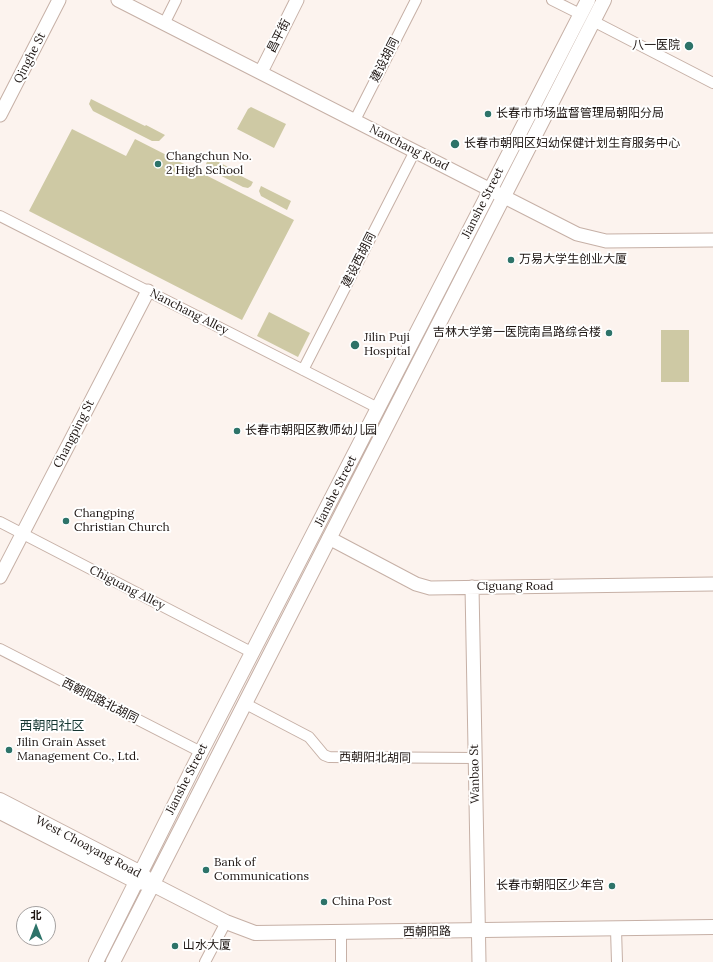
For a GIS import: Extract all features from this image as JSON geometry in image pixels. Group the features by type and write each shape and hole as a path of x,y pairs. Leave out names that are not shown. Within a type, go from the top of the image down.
{"main road":[{"name":"Jianshe Street","path":"96,962 201,752 588,0"},
{"name":"Jianshe Street","path":"113,962 328,538 604,0"},
{"name":"West Choayang Road","path":"0,800 139,878"},
{"name":"West Choayang Road","path":"0,812 152,884"},
{"name":"西朝阳路","path":"152,884 226,922 255,933 713,927"}],"street":[{"name":"Qinghe St","path":"0,116 59,0"},
{"name":"Nanchang Road","path":"118,0 577,234 606,241 713,240"},
{"path":"164,24 176,0"},
{"name":"昌平街","path":"261,72 297,0"},
{"name":"建设胡同","path":"355,120 416,0"},
{"path":"552,0 580,14"},
{"path":"593,21 713,83"},
{"name":"建设西胡同","path":"303,370 416,151"},
{"name":"Nanchang Alley","path":"0,216 378,408"},
{"name":"Changping St","path":"0,577 148,291"},
{"name":"Chiguang Alley","path":"0,522 253,653"},
{"name":"Ciguang Road","path":"328,538 416,584 430,588 713,584"},
{"name":"Wanbao St","path":"472,587 479,962"},
{"name":"西朝阳路北胡同","path":"0,649 201,752"},
{"name":"西朝阳北胡同","path":"244,703 309,737 324,755 328,757 475,758"},
{"path":"205,962 226,922"},
{"path":"616,928 617,962"},
{"path":"341,933 341,962"}],"shaded area":[{"path":"91,99 165,135 159,141 152,141 93,111 89,104"},
{"path":"251,107 286,124 274,148 237,129 248,109"},
{"path":"72,129 126,156 135,139 294,220 242,320 29,211"},
{"path":"209,157 253,182 251,186 248,188 243,187 208,169 206,164"},
{"path":"261,186 291,201 287,210 261,196 259,191"},
{"path":"269,312 310,333 298,357 257,336"},
{"path":"661,330 689,330 689,382 661,382"}],"place":[{"name":"八一医院","path":"689,46"},
{"name":"长春市市场监督管理局朝阳分局","path":"488,114"},
{"name":"长春市朝阳区妇幼保健计划生育服务中心","path":"455,144"},
{"name":"Changchun No. 2 High School","path":"158,164"},
{"name":"万易大学生创业大厦","path":"511,260"},
{"name":"吉林大学第一医院南昌路综合楼","path":"609,333"},
{"name":"Jilin Puji Hospital","path":"355,345"},
{"name":"长春市朝阳区教师幼儿园","path":"237,431"},
{"name":"Changping Christian Church","path":"66,521"},
{"name":"Jilin Grain Asset Management Co., Ltd.","path":"9,750"},
{"name":"Bank of Communications","path":"206,870"},
{"name":"长春市朝阳区少年宫","path":"612,886"},
{"name":"China Post","path":"324,902"},
{"name":"山水大厦","path":"175,946"}],"district":[{"name":"西朝阳社区","path":"52,726"}]}
